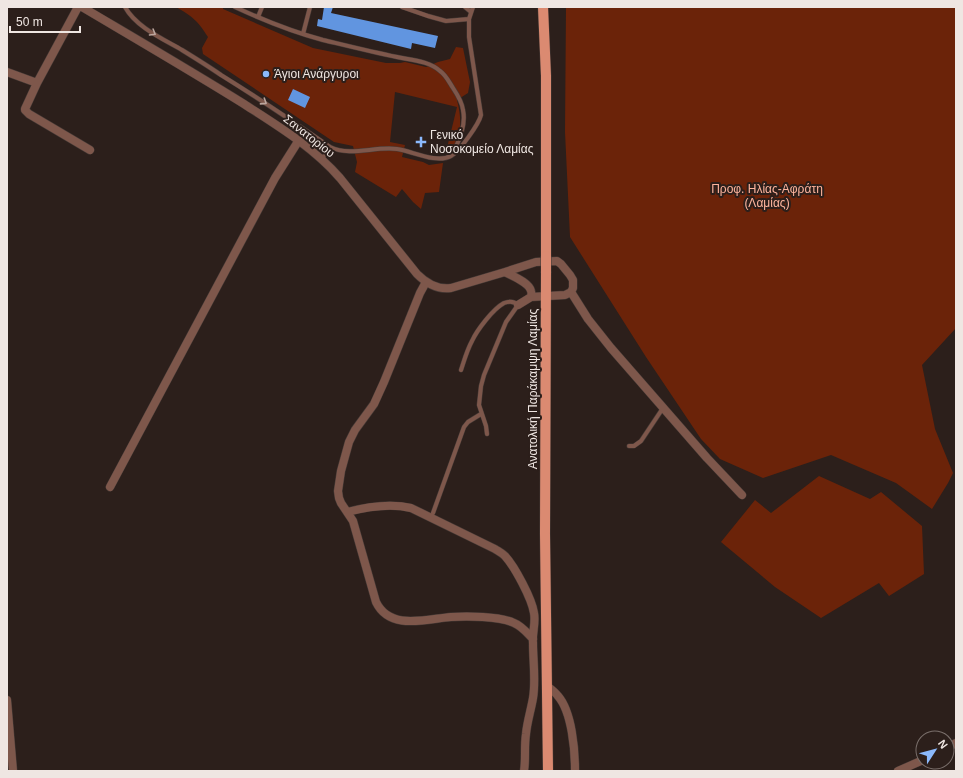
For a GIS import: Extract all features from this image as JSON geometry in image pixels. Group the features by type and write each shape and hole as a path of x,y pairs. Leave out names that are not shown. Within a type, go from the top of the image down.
{"main road":[{"name":"Ανατολική Παράκαμψη Λαμίας","path":"543,7 546,83 546,534 548,771"}],"street":[{"path":"78,7 37,83 25,110 28,114 90,150"},
{"name":"Σανατορίου","path":"82,7 225,93 299,140 337,174 417,274 426,282 438,288 451,288 536,262 557,261 565,268 573,280 573,288 571,292"},
{"path":"7,72 37,83"},
{"path":"110,487 275,178 299,140"},
{"path":"505,272 529,286 532,291 531,297"},
{"path":"426,282 420,292 374,404 355,430 349,442 341,472 338,491 340,501 353,521 376,602 385,614 407,621 460,616 485,617 509,621 514,622 523,628 533,641 547,643"},
{"path":"518,305 531,297 565,295 571,292 588,318 611,348 707,458 742,495"},
{"path":"347,512 377,507 400,506 411,508 501,553 505,556 516,572 531,601 535,618 533,641 534,686 525,735 524,771"},
{"path":"547,686 559,697 567,713 574,747 575,771"},
{"path":"7,700 14,771"},
{"path":"898,771 915,764"}],"lane":[{"path":"125,7 135,20 144,28 183,50 336,150 350,151 378,148 396,149 434,158 450,157 461,146 480,120 481,115 469,37 469,19 472,9 465,7"},
{"path":"235,7 303,34 421,62 441,71 457,95 463,109 464,123 456,148 450,157"},
{"path":"258,17 262,7"},
{"path":"303,34 310,7"},
{"path":"402,7 446,21 469,19"},
{"path":"322,159 330,147"},
{"path":"461,370 475,335 491,315 506,302 514,302 518,305 506,322 484,375 481,386 479,405 487,434"},
{"path":"629,446 634,446 642,441 663,408"},
{"path":"433,513 464,427 468,422 481,414"}],"green space":[{"path":"176,7 223,7 223,9 313,48 386,63 405,62 426,67 450,59 456,47 463,48 470,82 468,93 457,100 460,114 460,127 455,146 451,152 446,152 457,107 395,92 390,142 405,145 402,157 429,165 443,163 439,192 425,193 421,209 402,189 396,197 355,172 357,162 353,146 334,142 203,54 202,48 208,37 194,19"},
{"name":"Προφ. Ηλίας-Αφράτη (Λαμίας)","path":"566,7 956,7 956,328 922,365 935,429 953,473 932,509 896,483 831,455 763,478 720,459 701,439 646,357 570,237 565,132"},
{"path":"819,476 870,499 881,492 922,526 924,574 889,596 879,583 821,618 775,587 721,542 755,500 771,513"}],"building":[{"path":"324,7 333,7 331,13 438,36 435,48 412,43 411,49 317,26 318,19 322,20"},
{"path":"293,89 310,97 305,108 288,100"}],"place":[{"name":"Άγιοι Ανάργυροι","path":"266,74"},
{"name":"Γενικό Νοσοκομείο Λαμίας","path":"421,142"}]}
